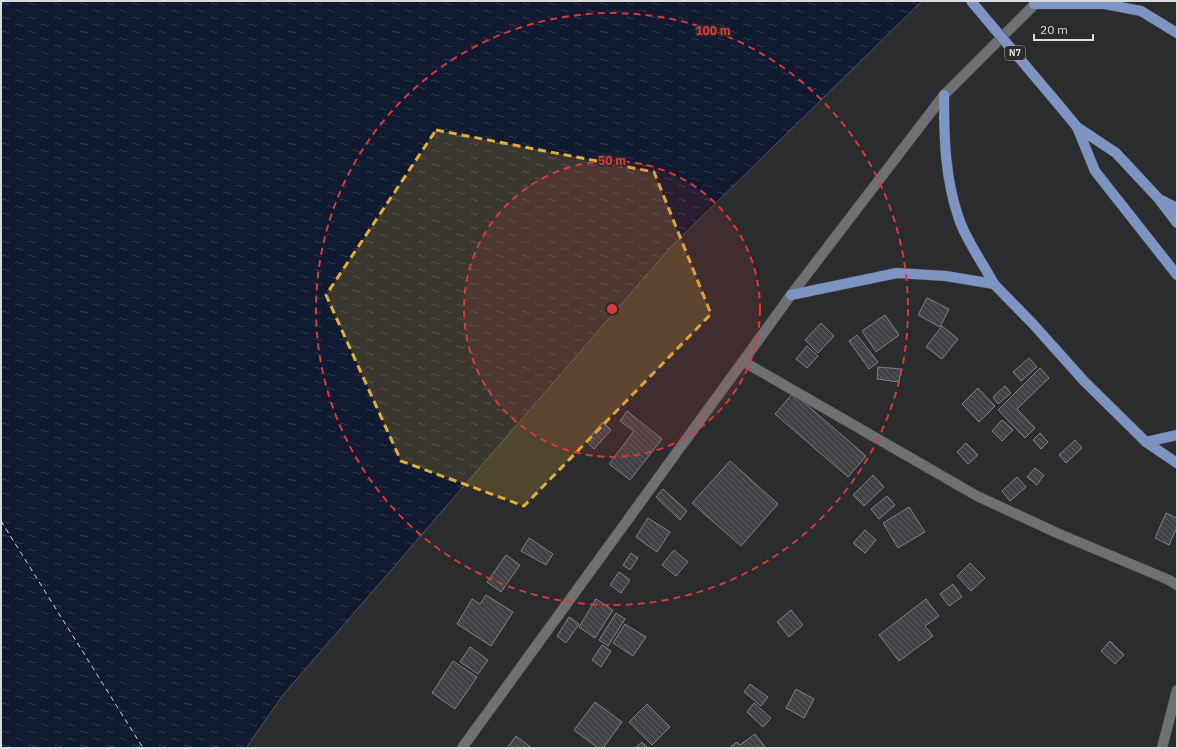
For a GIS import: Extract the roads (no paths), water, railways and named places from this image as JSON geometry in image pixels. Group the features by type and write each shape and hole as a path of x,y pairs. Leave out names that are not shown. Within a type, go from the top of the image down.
{"main road":[{"name":"N7","path":"972,1 1077,127 1095,171 1177,275"},
{"path":"1036,3 1105,4 1141,11 1177,33"},
{"path":"944,95 944,138 948,179 960,221 994,284 1033,324 1084,381 1146,442 1177,463"},
{"name":"N7","path":"1077,127 1116,152 1158,198 1177,223"},
{"path":"1158,198 1177,208"},
{"path":"792,295 896,274 946,276 994,284"},
{"path":"1146,442 1177,435"}],"street":[{"path":"462,748 792,295 944,95 1036,3"},
{"path":"744,362 977,496 1044,527 1169,580 1177,585"},
{"path":"1162,748 1177,690"}],"water":[{"path":"1,1 922,1 669,249 283,695 246,748 1,748"}]}
